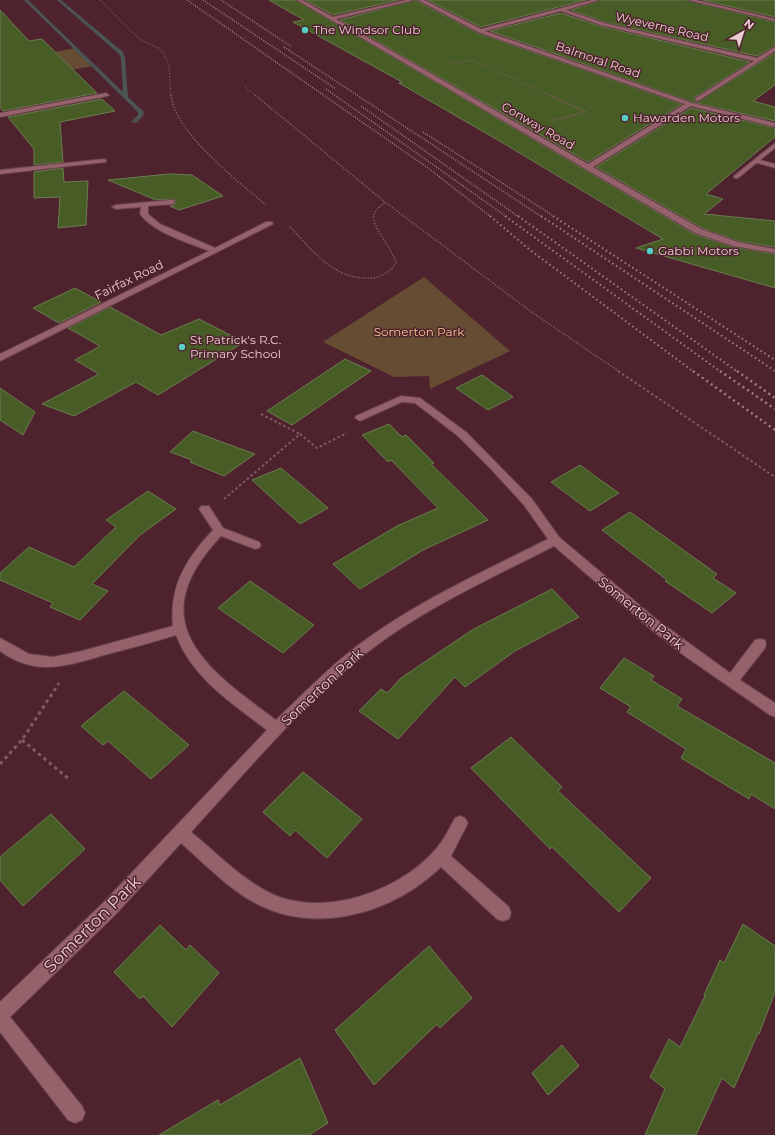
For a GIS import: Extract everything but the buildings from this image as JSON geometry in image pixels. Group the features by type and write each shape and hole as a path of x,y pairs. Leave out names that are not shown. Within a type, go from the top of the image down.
{"street":[{"name":"Conway Road","path":"298,0 698,231 736,244 775,251"},
{"path":"332,19 412,0"},
{"name":"Balmoral Road","path":"420,0 480,31 690,104 775,125"},
{"path":"480,31 597,0"},
{"path":"690,0 775,20"},
{"name":"Wyeverne Road","path":"562,10 603,24 758,60"},
{"path":"698,99 775,48"},
{"path":"0,115 106,95"},
{"path":"588,167 690,104"},
{"path":"736,177 775,145"},
{"path":"0,172 104,161"},
{"path":"756,161 775,166"},
{"path":"116,207 171,202"},
{"path":"145,204 144,214 153,224 215,251"},
{"name":"Fairfax Road","path":"0,358 269,224"},
{"name":"Somerton Park","path":"360,418 400,399 409,399 421,402 462,434 494,466 528,502 555,540 652,623 691,653 775,711"},
{"path":"207,511 219,531 255,545"},
{"name":"Somerton Park","path":"219,531 197,554 184,580 177,610 180,629 190,651 208,674 277,729"},
{"name":"Somerton Park","path":"0,1014 109,909 277,729 326,680 361,650 384,633 440,599 555,540"},
{"path":"0,643 15,653 36,662 50,662 76,658 180,629"},
{"path":"731,681 760,644"},
{"path":"181,833 227,873 259,896 280,906 301,910 324,911 347,908 375,900 410,882 441,857 460,823"},
{"path":"441,857 503,913"},
{"path":"0,1018 75,1113"}],"path":[{"path":"100,0 138,38 164,52 170,68 170,94 178,116 200,144 270,208"},
{"path":"417,69 473,60 586,112 519,129"},
{"path":"246,87 385,202 534,313 775,477"},
{"path":"286,223 332,269 356,278 378,277 390,271 396,263 394,254 375,224 373,217 375,212 385,202"},
{"path":"261,414 300,434 317,448 358,428 360,418"},
{"path":"207,511 300,434"},
{"path":"0,764 22,740 76,658"},
{"path":"22,740 69,779"}],"green space":[{"path":"76,48 93,66 30,77 50,53"},
{"name":"Somerton Park","path":"424,277 510,351 430,389 429,376 394,377 323,342"}],"waterway":[{"path":"26,0 126,97"},
{"path":"59,0 121,53 123,58 126,97"},
{"path":"126,97 141,112 141,115 134,122"}],"railway":[{"path":"187,0 428,168 491,217"},
{"path":"203,0 336,89"},
{"path":"221,0 292,47"},
{"path":"284,47 542,217"},
{"path":"326,89 507,217"},
{"path":"361,106 519,217"},
{"path":"423,132 555,217"},
{"path":"490,216 530,250 694,372"},
{"path":"505,216 721,372"},
{"path":"518,216 738,372"},
{"path":"541,216 775,371"},
{"path":"553,216 775,360"},
{"path":"693,371 775,430"},
{"path":"720,371 775,409"},
{"path":"737,371 775,398"}],"place":[{"name":"The Windsor Club","path":"305,30"},
{"name":"Hawarden Motors","path":"625,118"},
{"name":"Gabbi Motors","path":"650,251"},
{"name":"St Patrick's R.C. Primary School","path":"182,347"}]}
